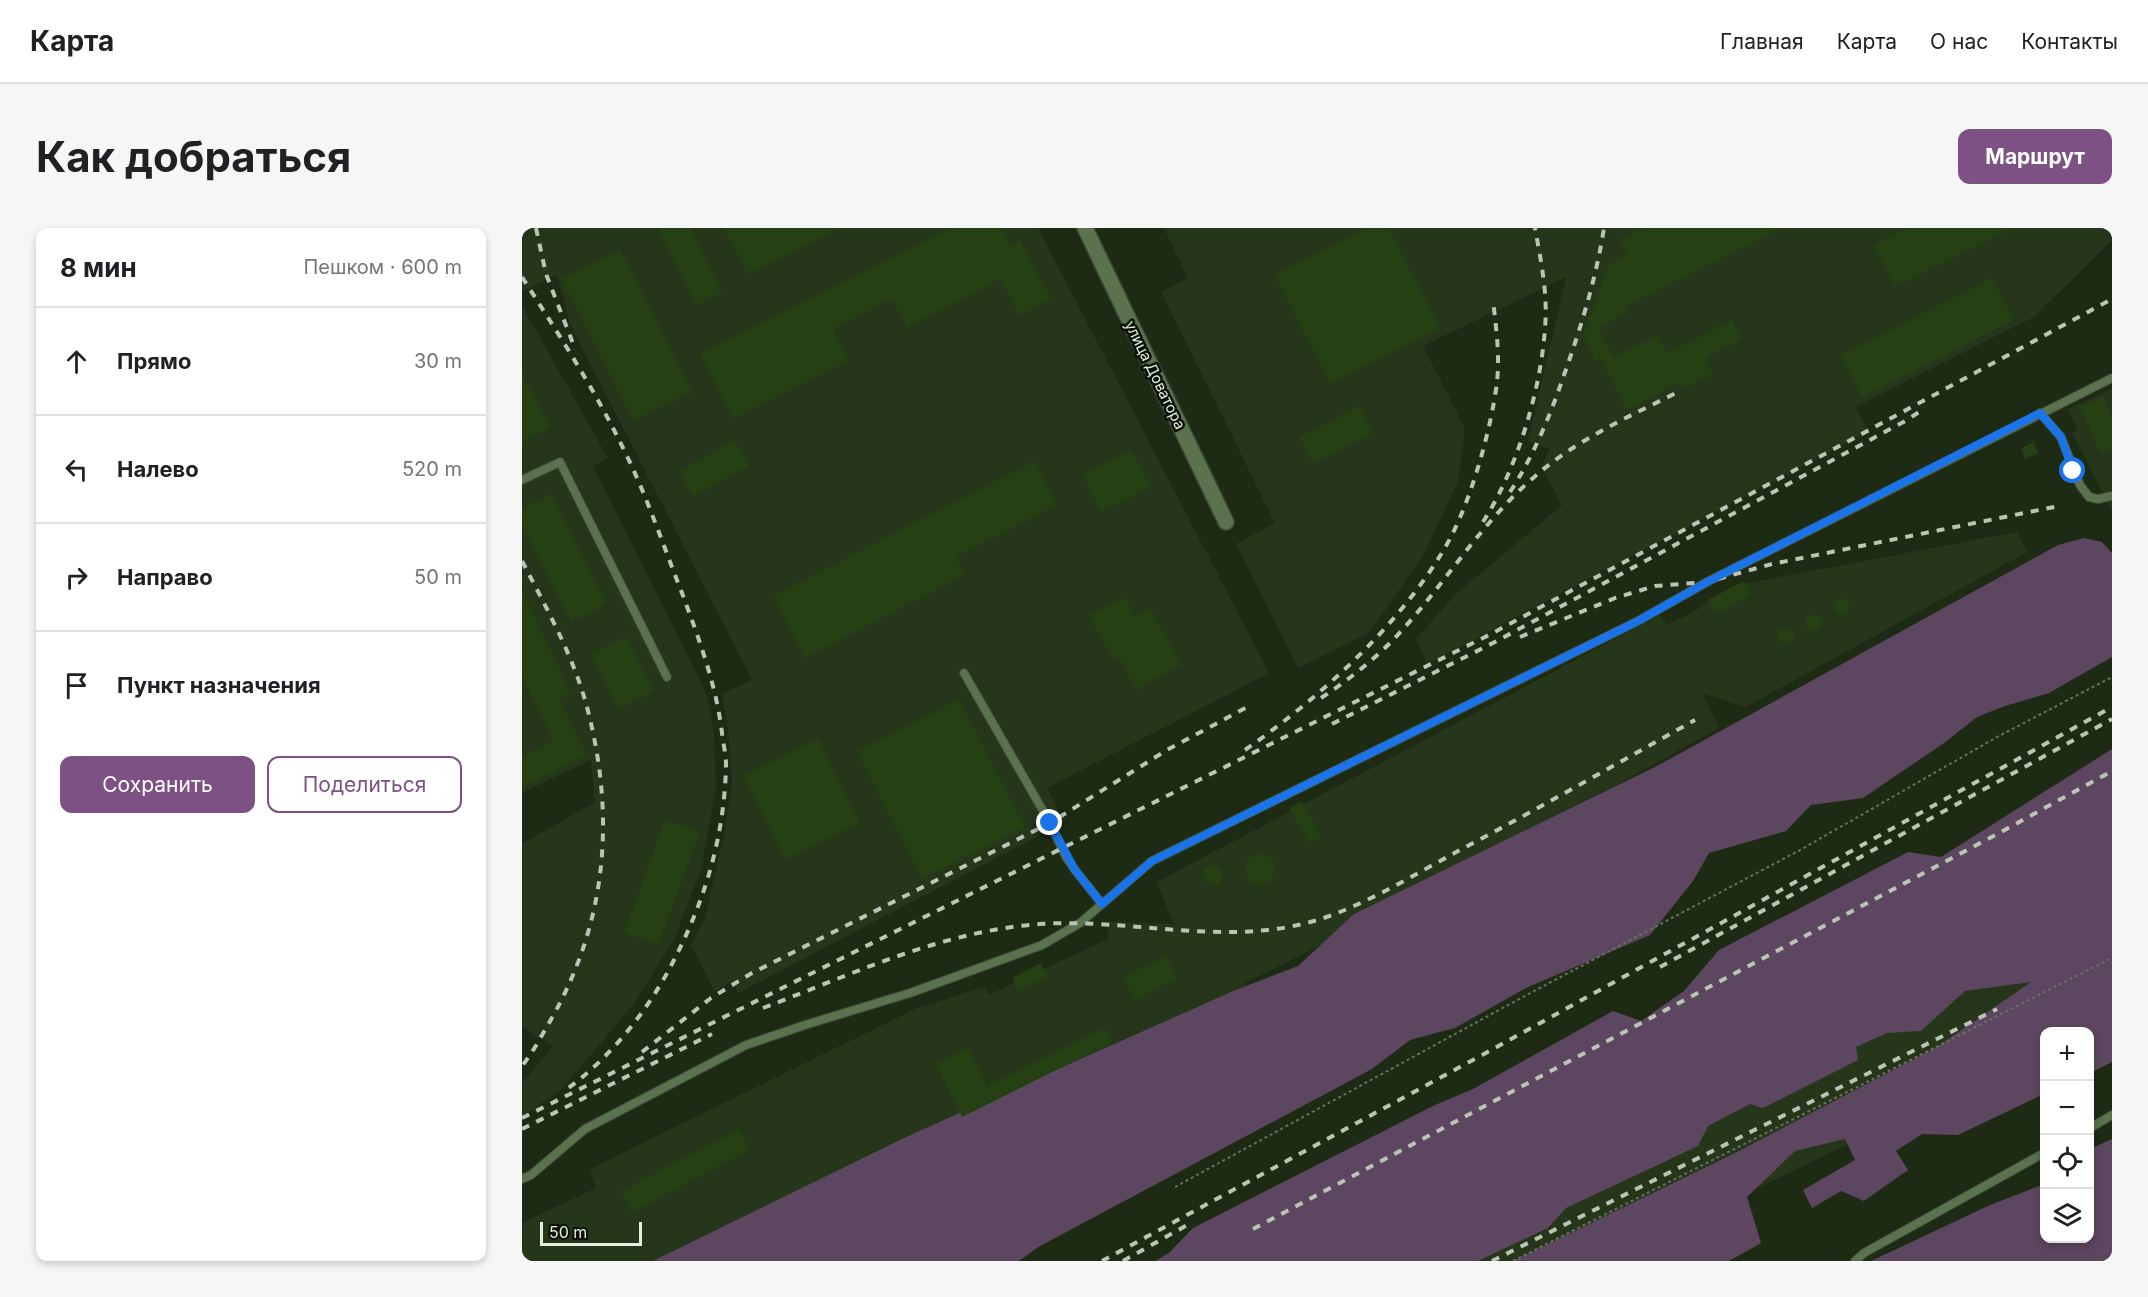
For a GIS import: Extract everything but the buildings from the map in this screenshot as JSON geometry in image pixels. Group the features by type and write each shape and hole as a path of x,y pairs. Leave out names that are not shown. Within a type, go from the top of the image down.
{"street":[{"name":"улица Доватора","path":"1085,228 1226,522"}],"lane":[{"path":"522,1179 531,1175 585,1130 746,1045 808,1023 910,993 1042,945 1080,923 1152,861 1638,621 1707,582 2112,378"},
{"path":"2040,413 2061,437 2080,485 2089,496 2098,499 2112,496"},
{"path":"522,480 560,462 667,677"},
{"path":"964,673 1050,823 1066,857 1102,904"},
{"path":"2094,1126 2112,1115"},
{"path":"1855,1261 1864,1253 2040,1155"}],"path":[{"path":"1175,1187 1802,849 1997,737 2112,677"},
{"path":"1513,1261 2112,958"}],"shaded area":[{"path":"522,228 1038,228 1269,673 1047,788 1065,822 738,993 732,981 715,992 691,945 705,918 724,835 732,782 728,728 722,694 752,680 571,326 557,275 522,291"},
{"path":"1164,228 2112,228 2112,240 2034,317 1856,407 1868,432 1427,664 1416,639 1455,595 1562,505 1541,466 1550,449 1528,441 1566,277 1423,346 1465,429 1458,481 1424,554 1370,632 1298,668 1236,544 1275,523 1161,292 1188,278"},
{"path":"522,306 608,458 593,466 708,697 714,735 716,788 701,870 674,940 633,1005 560,1091 522,1116 522,1083 553,1046 522,1027 522,844 595,802 591,760 522,793"},
{"path":"2112,389 2112,510 2072,433 2078,430 2067,409"},
{"path":"2017,532 2027,552 1746,707 1702,693 1719,728 1378,917 1245,983 1246,987 661,1261 522,1261 522,1223 596,1188 590,1169 917,1008 984,987 989,995 1108,939 1107,922 1174,924 1157,882 1660,615 1667,625 1692,613 1732,586"},
{"path":"2084,538 2102,542 2112,553 2112,657 2049,693 1977,717 1944,743 1863,798 1811,805 1786,831 1709,853 1693,881 1650,935 1528,987 1455,1028 1410,1040 1372,1069 1040,1246 1019,1261 653,1261 908,1136 1231,992 1298,966 1354,914 1657,766 2058,545"},
{"path":"2112,749 2112,1062 2094,1071 2094,1027 2040,1027 2040,1096 1958,1135 1922,1134 1896,1151 1908,1170 1864,1201 1841,1191 1812,1208 1803,1190 1855,1160 1845,1139 1795,1151 1747,1197 1761,1243 1729,1261 1513,1261 1737,1152 1937,1047 2031,982 1965,991 1921,1031 1887,1033 1856,1047 1858,1060 1763,1108 1750,1104 1708,1126 1698,1146 1566,1208 1548,1228 1478,1261 1155,1261 1169,1253 1193,1228 1433,1106 1473,1089 1613,1011 1641,1021 1684,991 1719,950 1908,852 1941,857"},
{"path":"2112,915 2047,1027 2040,1027 2040,1051 1608,1261 1382,1261"},
{"path":"2112,1139 2112,1261 1871,1261 1990,1205 2040,1186 2040,1243 2094,1243 2094,1147"}],"railway":[{"path":"536,228 546,274 574,346"},
{"path":"1483,522 1517,454 1533,403 1543,352 1546,303 1535,228"},
{"path":"1510,492 1534,450 1559,390 1587,303 1604,228"},
{"path":"522,277 613,428 640,485 695,627 706,662 716,697 726,760 725,789 718,838 698,908 678,952 657,991 631,1027 601,1061 567,1089"},
{"path":"522,1118 1489,635 2112,299"},
{"path":"1245,750 1328,685 1379,635 1424,580 1453,534 1478,469 1494,402 1498,362 1493,300"},
{"path":"1321,698 1358,671 1392,641 1494,517 1548,465 1620,421 1676,393"},
{"path":"1332,724 1493,643 1907,420 1925,408"},
{"path":"1520,637 1615,598 1655,586 1707,582 1772,564 2059,506"},
{"path":"522,561 560,634 576,672 588,711 602,790 603,829 601,867 595,905 585,942 571,979 553,1016 522,1066"},
{"path":"642,1052 711,998 752,973 1050,823 1167,750 1251,705"},
{"path":"1102,1261 1484,1054 2112,707"},
{"path":"1660,967 2112,719"},
{"path":"763,1008 898,956 968,935 1004,928 1074,923 1246,932 1314,921 1351,908 1388,890 1695,720"},
{"path":"1253,1229 2112,771"},
{"path":"1492,1261 1997,1009"},
{"path":"522,1129 712,1034"},
{"path":"1123,1261 1189,1224"}],"route":[{"path":"1050,823 1066,857 1102,904 1152,861 1638,621 1707,582 2040,413 2061,437 2073,471"}]}
